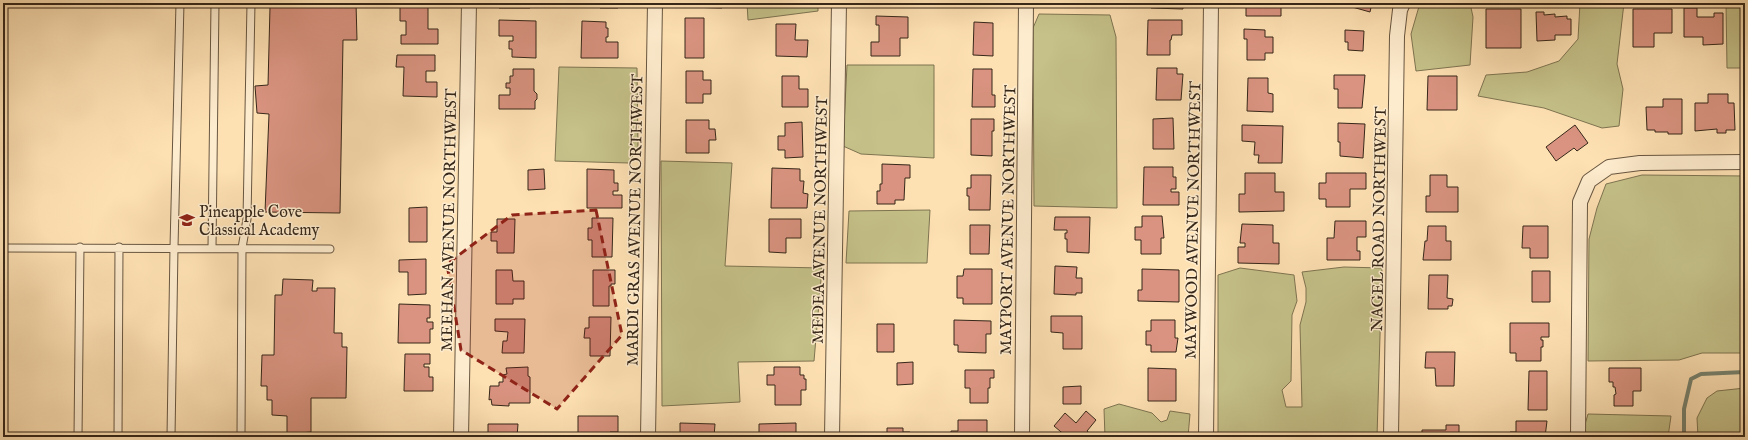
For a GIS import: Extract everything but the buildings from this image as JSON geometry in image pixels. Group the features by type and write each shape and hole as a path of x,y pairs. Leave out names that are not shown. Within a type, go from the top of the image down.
{"street":[{"name":"MEEHAN AVENUE NORTHWEST","path":"461,437 468,3"},
{"name":"MARDI GRAS AVENUE NORTHWEST","path":"648,437 655,3"},
{"name":"MEDEA AVENUE NORTHWEST","path":"832,437 839,3"},
{"name":"MAYPORT AVENUE NORTHWEST","path":"1022,437 1026,3"},
{"name":"MAYWOOD AVENUE NORTHWEST","path":"1206,437 1211,3"},
{"name":"NAGEL ROAD NORTHWEST","path":"1391,437 1397,36 1400,10 1403,3"},
{"path":"1578,437 1580,202 1589,181 1609,167 1640,163 1745,162"}],"lane":[{"path":"171,437 180,3"},
{"path":"212,247 215,3"},
{"path":"241,437 242,248 247,219 251,3"},
{"path":"78,437 80,247"},
{"path":"118,437 119,247"},
{"path":"3,248 212,247 330,249"}],"highlighted area":[{"path":"596,210 622,335 557,409 461,350 447,264 512,215"}],"shaded area":[{"path":"747,3 818,3 818,11 748,20"},
{"path":"1420,3 1470,3 1473,17 1470,65 1416,71 1411,34"},
{"path":"1580,3 1624,3 1617,64 1623,89 1619,126 1602,128 1544,108 1478,96 1486,75 1527,72 1559,61 1578,39"},
{"path":"1726,3 1745,3 1745,68 1727,68"},
{"path":"1039,14 1110,15 1116,37 1117,208 1034,206 1033,28"},
{"path":"847,65 934,65 934,158 861,154 843,146"},
{"path":"559,67 637,68 638,146 629,163 555,161"},
{"path":"661,161 732,163 725,266 822,268 814,361 738,362 740,402 662,406"},
{"path":"1642,175 1745,176 1745,353 1702,353 1679,360 1588,361 1589,239 1597,208 1606,184"},
{"path":"930,210 927,263 846,263 849,211"},
{"path":"1344,267 1382,268 1377,437 1218,437 1218,275 1240,268 1294,275 1297,301 1292,315 1291,381 1282,390 1286,407 1302,407 1300,325 1306,302 1306,288 1302,272"},
{"path":"1745,388 1745,437 1698,437 1697,418 1707,398 1717,391"},
{"path":"1119,404 1152,413 1161,422 1167,420 1170,411 1190,414 1188,437 1105,437 1104,409"},
{"path":"1588,414 1671,416 1668,437 1585,437 1584,428"}],"waterway":[{"path":"1684,437 1684,409 1691,379 1701,374 1745,372"}],"place":[{"name":"Pineapple Cove Classical Academy","path":"187,220"}]}
